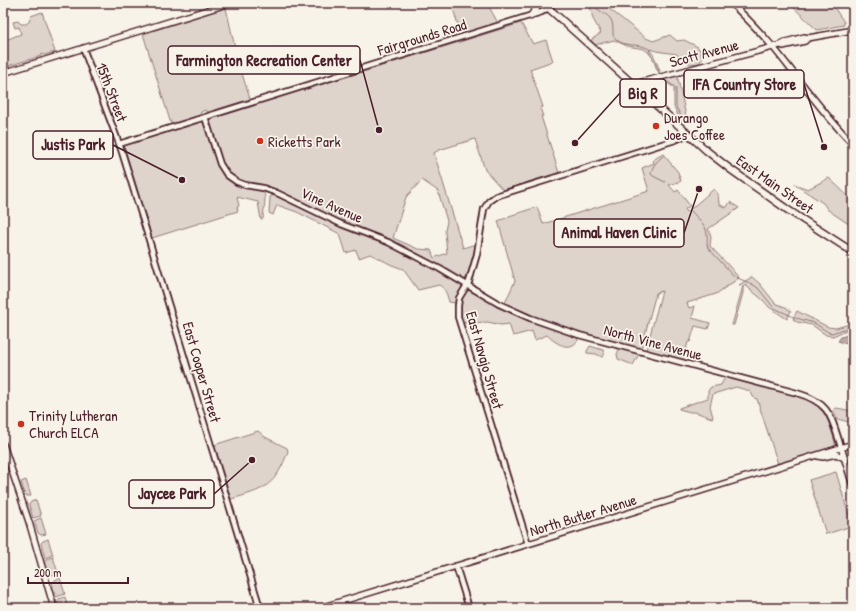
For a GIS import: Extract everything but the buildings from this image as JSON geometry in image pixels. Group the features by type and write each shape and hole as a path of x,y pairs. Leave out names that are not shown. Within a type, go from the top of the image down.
{"main road":[{"path":"3,73 230,3"},
{"path":"531,16 536,9 534,3"},
{"path":"731,3 773,47 812,98 838,129 853,144"},
{"name":"East Main Street","path":"544,4 685,133 730,170 853,252"},
{"name":"Scott Avenue","path":"634,87 642,82 780,45 783,46 805,41 808,38 853,30"},
{"path":"3,444 31,528 54,608"},
{"name":"North Butler Avenue","path":"320,608 853,444"},
{"path":"841,447 853,486"},
{"path":"815,456 823,457 836,454 844,458"}],"street":[{"name":"Fairgrounds Road","path":"119,144 531,16 545,11 544,4"},
{"name":"15th Street","path":"83,48 119,144"},
{"name":"Vine Avenue","path":"205,117 220,164 232,179 242,184 277,193 344,225 388,242 434,266 480,293"},
{"name":"East Navajo Street","path":"528,544 458,317 459,298 472,273 480,242 483,212 486,204 492,199 509,192 675,140 682,137 685,133"},
{"name":"East Cooper Street","path":"119,144 169,302 260,608"},
{"name":"North Vine Avenue","path":"480,293 499,304 546,324 579,335 811,398 823,406 831,417 841,447"},
{"path":"456,566 469,608"}],"shaded area":[{"path":"451,3 487,3 498,23 461,34"},
{"path":"589,3 602,3 646,38 653,41 670,35 677,41 684,40 698,47 703,58 699,63 690,64 676,54 650,49 649,51 653,58 644,49 627,46 614,40 595,45 591,40 601,33 593,19"},
{"path":"789,3 831,3 844,22 844,25 817,30"},
{"path":"226,8 238,61 250,99 208,112 205,110 201,112 200,115 171,124 143,34"},
{"path":"42,12 55,52 44,55 42,54 41,56 8,66 4,55 7,50 4,46 3,47 3,41 21,34 19,27 15,28 13,22 18,21 21,24 26,24 29,22 31,16"},
{"path":"521,23 533,44 546,40 553,61 530,69 543,107 540,108 543,116 541,116 559,173 503,190 485,170 475,139 439,150 434,153 463,248 476,244 465,280 388,241 348,225 263,186 236,180 228,173 222,164 210,122 213,118","holes":["422,180 438,191 447,221 445,231 447,253 434,258 431,250 418,249 393,238 406,197"]},
{"path":"653,58 654,60 660,74 657,70"},
{"path":"677,75 686,116 685,126 679,120 674,107 674,88 666,82 665,79"},
{"path":"203,122 204,124 212,151 225,176 240,186 262,190 264,192 265,199 263,219 261,220 258,202 237,197 239,206 237,207 238,211 152,238 124,146"},
{"path":"663,154 678,172 681,181 669,185 675,192 678,190 690,206 685,209 687,212 714,189 718,194 719,204 726,208 730,202 739,208 708,229 711,236 710,246 739,278 716,294 687,303 689,308 695,306 692,318 710,323 708,329 695,326 690,342 688,342 683,361 646,350 662,291 656,293 641,349 546,322 504,305 515,281 498,221 537,207 543,224 649,191 642,168 654,163 653,160"},
{"path":"829,178 853,201 853,227 828,210 823,203 794,184 808,189"},
{"path":"275,194 348,229 393,247 439,271 462,286 455,303 449,302 445,290 439,285 418,290 403,269 370,254 359,258 356,250 346,253 340,234 297,212 277,205 273,215 269,213 270,197"},
{"path":"752,277 760,284 775,303 791,311 787,319 769,307 745,285 739,285"},
{"path":"743,286 743,293 734,325 732,325"},
{"path":"468,290 501,307 577,336 578,340 575,344 567,346 558,344 547,335 535,340 532,331 513,336 509,324 501,325 488,322 463,323 461,301"},
{"path":"797,311 828,327 836,328 853,323 853,327 833,336 826,335 812,325 797,322 793,319"},
{"path":"851,334 853,335 851,343 847,344 838,341 841,337"},
{"path":"590,346 603,350 604,356 602,357 596,354 587,353"},
{"path":"620,348 639,354 633,365 618,359 617,354"},
{"path":"725,377 804,398 812,402 822,410 826,416 835,446 778,464 757,399 754,398 750,391 736,387 713,394 710,406 712,418 695,412 679,409 708,398 708,391 711,387 721,385"},
{"path":"836,408 853,411 853,423 837,419 833,410"},
{"path":"258,431 265,437 287,448 288,451 284,462 274,479 261,489 231,499 214,445"},
{"path":"836,472 852,526 826,534 809,480"},
{"path":"26,480 31,496 27,496 25,494 21,482"},
{"path":"36,500 41,516 33,518 29,505 31,502"},
{"path":"41,518 46,534 41,535 38,533 34,521"},
{"path":"48,539 53,555 45,558 41,543"},
{"path":"53,557 58,573 53,575 49,572 45,560"},
{"path":"60,578 65,594 56,597 52,583"},
{"path":"65,597 68,608 59,608 56,600"}],"waterway":[{"path":"592,3 596,8 610,18 613,27 613,35 616,40 626,44 646,47 655,57 660,71"},
{"path":"667,81 676,88 676,107 682,118 681,121"},
{"path":"663,156 655,164 651,174 665,182"},
{"path":"691,211 707,231 708,248 735,277 758,288 774,308 796,318 814,323 832,333 853,326"}],"place":[{"name":"Durango Joes Coffee","path":"656,126"},
{"name":"Farmington Recreation Center","path":"379,130"},
{"name":"Ricketts Park","path":"260,141"},
{"name":"Big R","path":"575,143"},
{"name":"IFA Country Store","path":"824,147"},
{"name":"Justis Park","path":"182,180"},
{"name":"Animal Haven Clinic","path":"699,189"},
{"name":"Trinity Lutheran Church ELCA","path":"21,424"},
{"name":"Jaycee Park","path":"252,460"}]}
